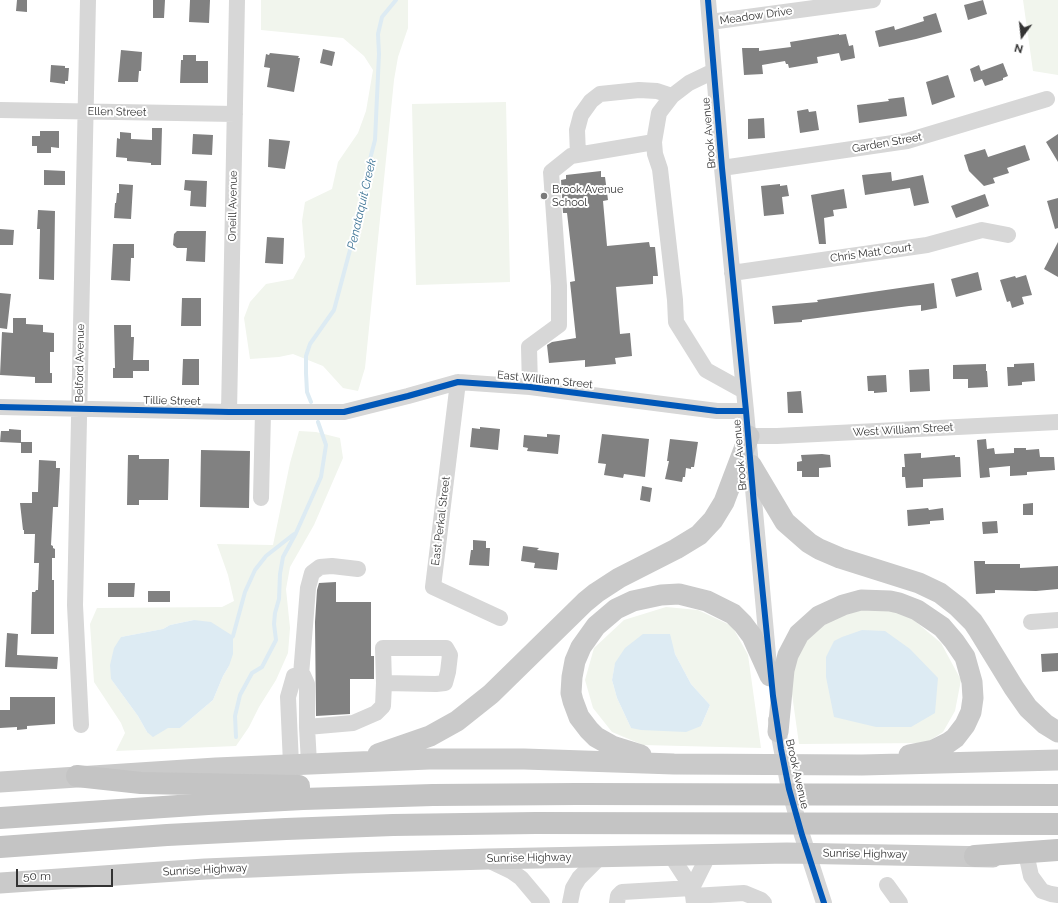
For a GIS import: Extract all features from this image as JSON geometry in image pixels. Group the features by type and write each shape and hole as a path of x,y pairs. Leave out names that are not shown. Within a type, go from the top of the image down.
{"highway":[{"path":"77,776 141,783 295,786 398,796"},
{"path":"0,818 162,806 398,796 506,794 1058,795"},
{"path":"0,847 183,834 393,825 515,823 1058,824"},
{"path":"975,856 1058,850"}],"main road":[{"path":"352,762 418,741 457,721 491,694 596,593 619,578 699,535 712,520 724,502 749,436"},
{"path":"751,465 785,522 809,543 840,558 920,583 940,594 958,607 973,622 1021,699 1036,716 1058,732"},
{"path":"674,764 622,750 604,742 589,730 575,710 571,693 575,661 585,640 602,620 616,609 642,598 669,594 696,598 725,610 744,624 752,636 770,676"},
{"path":"778,732 785,663 795,640 806,628 826,612 861,600 880,600 908,606 934,620 960,649 968,665 972,682 973,698 971,712 955,738 942,747 862,765"},
{"path":"0,782 77,776 352,762 500,759 674,764 862,765 1058,760"},
{"name":"Sunrise Highway","path":"0,883 205,869 350,863 670,854 787,853 1058,859"}],"street":[{"name":"Belford Avenue","path":"81,725 76,605 88,0"},
{"name":"Oneill Avenue","path":"229,412 237,0"},
{"name":"Brook Avenue","path":"708,0 722,168 749,436 770,676 778,732 789,789 824,903"},
{"name":"Meadow Drive","path":"710,22 873,0"},
{"path":"714,71 690,83 672,96 659,113 654,142 655,154 660,169 675,300 676,322 706,370 744,391"},
{"path":"578,155 577,130 581,115 590,101 600,94 639,90 657,91 672,96"},
{"name":"Garden Street","path":"722,168 907,141 1048,99"},
{"name":"Ellen Street","path":"0,110 235,114"},
{"path":"530,387 529,347 559,325 559,286 551,172 571,156 654,142"},
{"name":"Chris Matt Court","path":"732,273 927,245 982,230 1008,235"},
{"name":"East William Street","path":"344,412 458,382 530,387 717,411 746,411"},
{"name":"East Perkal Street","path":"458,382 433,587 500,618"},
{"name":"Tillie Street","path":"0,407 229,412 344,412"},
{"path":"261,498 263,412"},
{"name":"West William Street","path":"749,436 778,436 1058,422"},
{"path":"300,764 307,727 307,684 303,675 301,675 308,588 312,573 320,567 332,566 358,569"},
{"path":"1031,622 1058,620"},
{"path":"300,764 288,697 294,676 301,675"},
{"path":"307,727 353,723 376,713 383,706 384,683"},
{"path":"670,854 693,896"},
{"path":"693,896 709,854"},
{"path":"570,903 573,888 579,878 601,856"},
{"path":"1027,858 1031,876 1042,891 1058,895"},
{"path":"487,859 522,878 542,903"},
{"path":"887,885 900,903"},
{"path":"617,903 618,896 622,892 653,897 744,893 761,900 764,903"}],"shaded area":[{"path":"261,0 408,0 408,28 398,57 394,80 365,368 358,391 343,388 323,366 293,354 279,357 250,359 244,318 250,302 266,284 293,279 305,257 302,221 305,202 332,189 338,162 358,133 366,111 373,70 364,56 343,38 261,30"},
{"path":"1023,0 1058,0 1058,75 1033,71"},
{"path":"506,102 510,282 416,285 412,104"},
{"path":"299,431 316,432 340,438 343,458 314,525 290,567 286,589 290,628 288,653 276,680 259,707 249,727 236,746 116,751 125,733 121,723 94,682 90,624 97,608 222,607 234,601 228,575 217,544 273,545 290,463","holes":["194,620 229,666 213,700 180,728 168,728 147,732 138,716 111,679 121,637 163,629 170,625"]},
{"path":"878,606 909,616 941,643 961,680 955,711 943,732 926,743 799,744 791,687 794,663 802,643 830,615"},
{"path":"666,607 698,610 732,626 748,655 761,748 643,745 612,732 593,708 585,680 594,648 624,620","holes":["669,634 675,654 691,684 710,705 701,726 631,728 617,698 612,680 615,664"]},
{"path":"194,620 211,622 233,636 233,654 229,666 213,700 180,728 168,728 153,737 147,732 138,716 111,679 110,665 114,648 121,637 163,629 170,625"},
{"path":"862,630 885,631 910,649 938,678 935,713 911,727 876,727 834,717 826,677 826,657 834,641"},
{"path":"643,634 670,634 675,654 691,684 710,705 701,726 686,732 641,730 631,728 617,698 612,680 615,663 625,648"}],"building":[{"path":"17,0 27,0 27,12 16,11"},
{"path":"153,0 165,0 164,18 153,18"},
{"path":"190,0 210,0 209,23 189,22"},
{"path":"983,0 987,14 968,20 964,5"},
{"path":"936,13 942,32 879,47 875,31 894,26 895,30 924,21 923,17"},
{"path":"846,34 849,46 853,45 855,58 841,61 839,53 817,57 818,63 789,68 785,61 762,65 763,74 744,75 742,48 759,48 759,51 791,47 790,42"},
{"path":"323,49 335,52 332,66 320,63"},
{"path":"121,50 142,52 141,71 139,71 138,82 118,82"},
{"path":"270,53 299,56 298,58 300,58 294,92 267,87 270,68 264,67 266,54 269,55"},
{"path":"183,55 196,55 196,61 208,61 208,83 180,83 181,60 183,60"},
{"path":"1003,63 1008,76 1003,78 1003,80 985,86 982,79 974,82 970,69 979,65 981,71"},
{"path":"51,65 65,66 65,68 69,68 68,81 65,81 65,84 50,82"},
{"path":"948,75 955,97 932,105 926,82"},
{"path":"904,97 907,116 859,123 857,105 889,101 888,99"},
{"path":"808,109 809,112 816,111 819,130 800,133 797,111"},
{"path":"764,118 765,138 748,139 748,119"},
{"path":"152,128 162,128 161,165 127,161 127,158 116,157 117,138 120,139 120,132 131,133 131,139 152,140"},
{"path":"40,131 59,131 59,148 51,147 51,153 37,153 37,146 32,146 32,136 40,136"},
{"path":"193,134 213,135 212,155 192,154"},
{"path":"1058,134 1058,162 1046,142"},
{"path":"269,139 290,141 285,169 268,167"},
{"path":"1025,145 1030,160 1007,168 1009,173 993,178 995,183 984,186 969,171 964,155 985,149 988,157"},
{"path":"44,170 65,171 65,185 44,185"},
{"path":"601,171 601,177 605,177 608,200 603,201 607,246 649,242 650,247 655,247 658,276 653,276 653,284 616,287 620,334 630,333 632,356 615,358 616,364 585,367 585,360 549,363 547,345 552,342 576,338 570,282 575,281 567,213 563,213 561,180 566,179 566,175"},
{"path":"891,172 892,181 923,175 929,203 914,206 910,188 865,195 862,175"},
{"path":"185,180 207,181 206,207 190,206 191,191 184,190"},
{"path":"119,184 133,185 131,219 114,218 117,193 119,193"},
{"path":"780,184 780,186 787,185 789,196 782,197 784,214 764,216 761,186"},
{"path":"844,189 847,208 833,210 834,216 824,218 826,244 819,244 811,195"},
{"path":"985,194 989,206 956,218 951,206"},
{"path":"1058,198 1058,228 1055,229 1047,201"},
{"path":"38,210 55,211 54,280 39,279 40,229 37,229"},
{"path":"0,229 14,230 13,245 0,245"},
{"path":"177,231 206,231 205,262 186,261 187,248 177,248 173,245 174,234"},
{"path":"267,237 284,238 283,264 265,263"},
{"path":"1058,242 1058,277 1044,269"},
{"path":"113,244 134,244 134,258 131,258 130,281 111,280"},
{"path":"978,272 982,290 956,297 951,279"},
{"path":"1026,275 1032,295 1022,297 1024,304 1012,308 1010,301 1007,302 1000,280"},
{"path":"934,283 937,308 921,311 921,305 909,306 802,320 802,322 774,324 772,306 818,302 817,300"},
{"path":"0,293 11,294 7,329 0,328"},
{"path":"182,298 201,298 201,326 181,326"},
{"path":"13,318 26,318 26,324 43,325 43,332 54,333 54,352 50,352 50,373 52,373 52,383 35,383 35,377 0,375 2,332 13,333"},
{"path":"114,325 131,325 131,337 134,337 133,360 149,360 149,371 133,371 133,378 113,378 113,368 115,368"},
{"path":"183,359 199,359 199,385 182,385"},
{"path":"1034,363 1035,381 1022,382 1022,385 1008,386 1007,367 1014,367 1014,364"},
{"path":"986,364 988,387 968,388 968,379 953,379 953,365"},
{"path":"929,369 930,391 910,392 909,370"},
{"path":"886,375 887,392 874,393 874,391 868,391 867,376"},
{"path":"801,391 803,413 788,413 787,392"},
{"path":"480,427 500,429 498,450 470,447 472,428 480,429"},
{"path":"9,429 21,430 21,442 32,442 32,453 21,453 21,443 0,442 1,431 9,431"},
{"path":"547,434 560,435 558,454 527,451 528,448 523,447 524,435 547,437"},
{"path":"602,434 649,439 645,477 624,474 623,478 604,475 606,464 598,463"},
{"path":"670,439 698,442 694,467 691,467 691,469 686,468 685,477 683,477 682,482 665,479 669,461 667,461"},
{"path":"986,439 987,449 994,448 995,454 1014,453 1014,448 1026,448 1026,450 1039,449 1040,457 1054,457 1055,470 1027,472 1027,475 1010,476 1010,466 989,468 990,477 980,478 977,440"},
{"path":"201,450 250,451 249,508 200,507"},
{"path":"921,453 921,458 955,455 955,457 960,457 961,477 923,479 923,487 906,488 905,477 902,477 902,467 905,467 904,454"},
{"path":"128,455 139,455 139,459 169,459 168,500 139,500 139,505 127,505"},
{"path":"801,455 830,455 831,467 819,468 819,477 802,477 802,471 797,471 797,462 802,461"},
{"path":"39,460 56,461 56,468 60,468 58,507 53,507 51,545 55,549 55,558 52,558 52,580 54,580 54,634 31,634 32,592 38,590 39,563 34,563 35,534 24,534 20,503 32,503 32,492 38,492"},
{"path":"642,486 652,488 650,502 640,500"},
{"path":"1033,503 1033,515 1023,515 1023,504"},
{"path":"928,508 929,510 943,508 944,520 930,521 930,524 908,526 907,510"},
{"path":"997,521 998,533 983,534 982,522"},
{"path":"473,540 486,541 486,548 490,548 489,566 469,565 471,550 473,550"},
{"path":"523,546 539,548 537,550 559,553 557,570 534,568 535,563 521,561"},
{"path":"974,561 985,561 985,564 1020,564 1020,568 1058,566 1058,589 1036,591 995,590 995,593 976,594"},
{"path":"336,582 336,602 371,602 371,656 374,656 374,679 350,679 350,714 316,716 315,622 317,590 319,583"},
{"path":"108,583 135,583 134,597 108,597"},
{"path":"148,591 170,591 170,602 148,602"},
{"path":"7,633 18,634 17,655 58,657 57,669 5,667"},
{"path":"1058,653 1058,671 1042,672 1041,654"},
{"path":"10,697 55,697 55,724 27,726 27,729 17,730 17,727 0,728 0,710 10,710"}],"waterway":[{"name":"Penataquit Creek","path":"311,402 307,392 306,356 310,344 334,310 350,250 358,229 369,163 375,140 379,54 378,34 382,17 396,0"},
{"name":"Penataquit Creek","path":"236,737 235,716 240,695 252,673 262,667 276,640 274,624 279,599 280,574 283,557 296,533 321,477 326,445 318,422"},
{"path":"229,640 233,636 245,592 255,570 266,556 294,534"}],"cycle path":[{"path":"708,0 722,168 773,696 789,789 824,903"},
{"path":"0,407 229,412 344,412 458,382 530,387 717,411 746,411"}],"place":[{"name":"Brook Avenue School","path":"544,196"}]}
